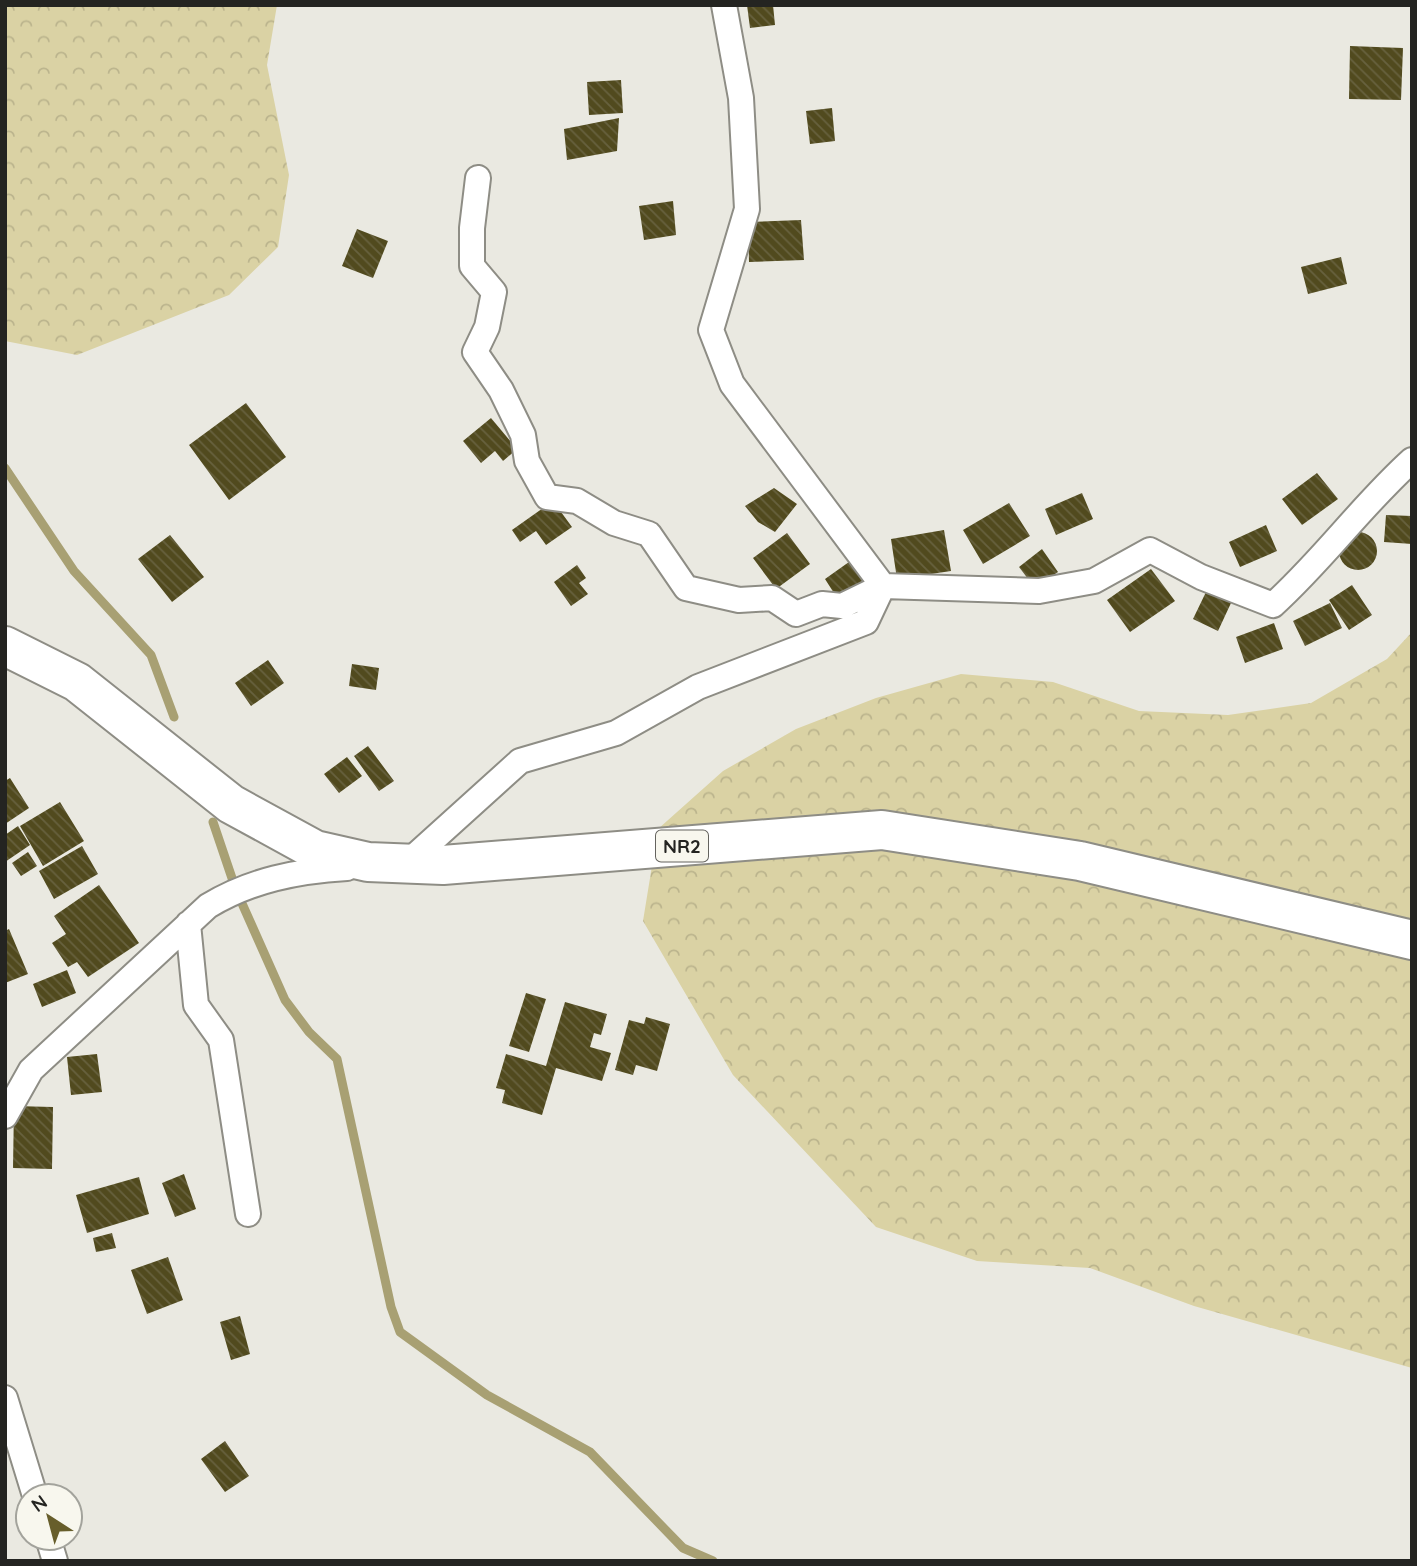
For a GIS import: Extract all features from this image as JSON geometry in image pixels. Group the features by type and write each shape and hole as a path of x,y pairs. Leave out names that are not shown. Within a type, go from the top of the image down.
{"highway":[{"name":"NR2","path":"5,646 76,681 231,804 315,850 368,862 443,865 882,830 1080,861 1412,940"}],"street":[{"path":"724,5 741,98 747,209 712,330 732,384 883,586"},
{"path":"478,178 472,228 472,266 494,292 486,327 475,352 501,390 523,435 527,461 547,497 577,501 614,523 649,534 685,588 739,600 772,598 796,614 822,604 842,606 883,586 1039,591 1094,581 1150,550 1201,577 1273,605 1306,575 1376,493 1412,460"},
{"path":"5,1116 30,1070 208,906 236,890 309,870 406,864 520,761 616,733 698,687 866,622 883,586"},
{"path":"188,924 196,1005 221,1040 248,1214"},
{"path":"5,1398 31,1482"}],"green space":[{"path":"5,5 277,5 267,65 289,175 278,247 229,295 77,355 5,341"},
{"path":"1412,632 1412,1368 1194,1306 1090,1268 977,1261 876,1227 733,1075 643,921 658,829 723,771 796,729 876,698 961,674 1053,682 1139,711 1228,715 1311,703 1387,659"}],"building":[{"path":"747,5 773,5 775,25 750,28"},
{"path":"1350,46 1403,48 1401,100 1349,99"},
{"path":"621,80 623,113 589,115 587,82"},
{"path":"832,108 835,141 810,144 806,111"},
{"path":"619,118 617,151 567,160 564,129"},
{"path":"673,201 676,235 644,240 639,206"},
{"path":"801,220 804,260 749,262 748,222"},
{"path":"357,229 388,241 373,278 342,266"},
{"path":"1341,257 1347,284 1308,294 1301,267"},
{"path":"246,403 286,457 229,500 189,445"},
{"path":"491,418 517,449 503,461 495,451 481,463 463,441"},
{"path":"1317,473 1338,499 1302,525 1282,499"},
{"path":"774,488 797,504 775,532 758,522 745,506"},
{"path":"1082,493 1093,519 1056,535 1045,509"},
{"path":"553,501 572,527 546,545 536,531 520,542 512,530"},
{"path":"1009,503 1030,536 983,564 963,530"},
{"path":"1386,515 1412,516 1412,544 1384,542"},
{"path":"1266,525 1277,551 1240,567 1229,542"},
{"path":"944,530 951,571 897,579 891,539"},
{"path":"1358,532 1371,538 1377,551 1371,564 1358,570 1345,564 1339,551 1345,538"},
{"path":"787,533 810,564 776,589 753,558"},
{"path":"170,535 204,577 172,602 138,559"},
{"path":"1042,549 1058,572 1035,588 1019,567"},
{"path":"856,557 873,579 839,601 825,579"},
{"path":"577,565 586,578 579,583 588,594 571,606 554,582"},
{"path":"1151,569 1175,601 1130,632 1107,600"},
{"path":"1352,585 1372,615 1349,630 1329,600"},
{"path":"1206,592 1231,603 1218,631 1193,619"},
{"path":"1330,603 1342,628 1305,646 1293,621"},
{"path":"1274,623 1283,649 1245,663 1236,637"},
{"path":"268,660 284,683 251,706 235,683"},
{"path":"352,664 379,668 376,690 349,686"},
{"path":"368,746 394,781 379,791 354,756"},
{"path":"347,757 362,776 339,793 324,774"},
{"path":"10,778 29,808 5,824 5,781"},
{"path":"60,802 84,841 43,866 20,826"},
{"path":"18,826 30,845 5,862 5,835"},
{"path":"82,846 98,874 54,899 39,871"},
{"path":"28,852 37,866 21,876 12,863"},
{"path":"99,885 139,943 88,977 77,962 68,967 52,943 66,934 54,916"},
{"path":"9,929 28,974 5,983 5,931"},
{"path":"67,970 76,993 42,1007 33,984"},
{"path":"526,993 546,999 529,1052 509,1046"},
{"path":"565,1002 607,1014 601,1035 594,1033 590,1047 611,1053 602,1081 556,1068 542,1115 502,1103 505,1090 496,1088 506,1054 546,1066"},
{"path":"646,1017 670,1024 657,1071 636,1065 633,1075 615,1070 629,1020 644,1024"},
{"path":"97,1054 102,1092 71,1095 67,1057"},
{"path":"14,1106 53,1107 52,1169 13,1168"},
{"path":"184,1174 196,1209 175,1217 162,1183"},
{"path":"139,1177 149,1214 87,1233 76,1195"},
{"path":"112,1233 116,1248 96,1252 93,1238"},
{"path":"168,1257 183,1300 147,1314 131,1270"},
{"path":"240,1316 250,1354 231,1360 220,1322"},
{"path":"225,1441 249,1476 225,1492 201,1459"}],"waterway":[{"path":"5,468 74,571 151,655 174,717"},
{"path":"213,822 236,890 285,1000 309,1032 337,1059 391,1307 400,1332 487,1395 590,1452 683,1548 713,1561"}]}
